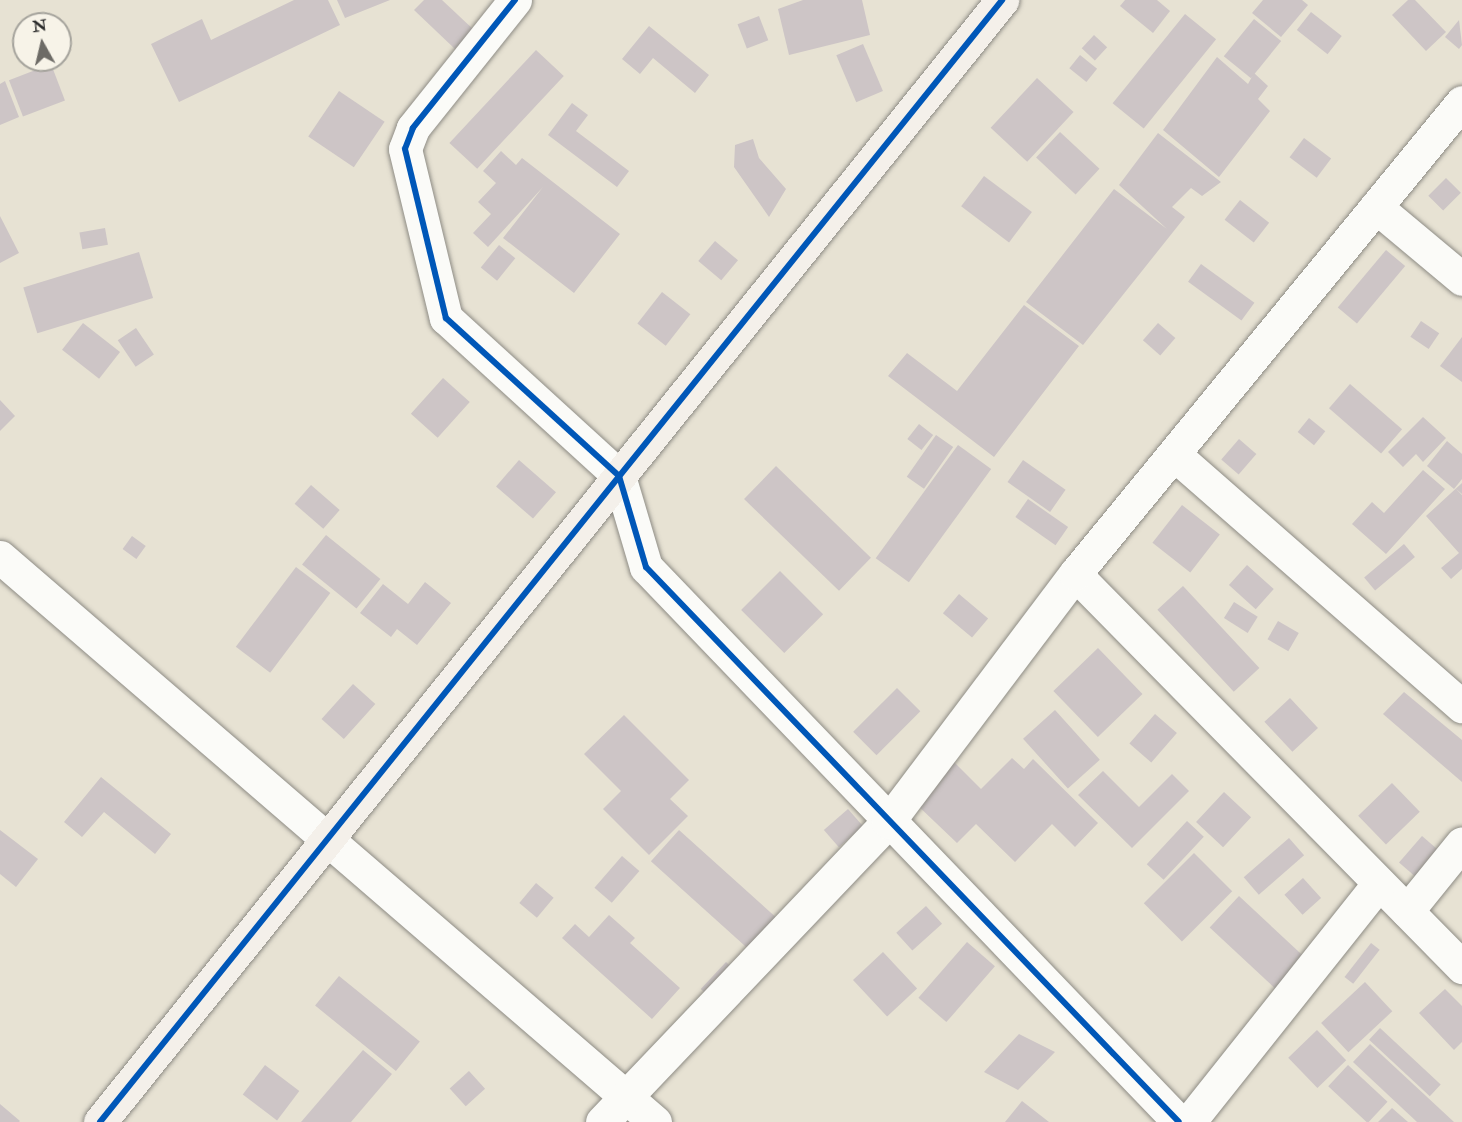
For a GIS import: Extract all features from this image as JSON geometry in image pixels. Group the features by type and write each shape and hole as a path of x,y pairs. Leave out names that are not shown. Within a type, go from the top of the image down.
{"street":[{"path":"514,0 413,128 406,168 446,318 619,476 646,567 888,822 1179,1122"},
{"path":"100,1122 1002,0"},
{"path":"612,1110 888,822 1075,574 1176,456 1462,102"},
{"path":"1376,207 1462,279"},
{"path":"1176,456 1462,706"},
{"path":"4,571 326,841 612,1110 655,1122"},
{"path":"1075,574 1462,968"},
{"path":"1407,911 1462,843"},
{"path":"1189,1122 1379,883"}],"building":[{"path":"294,0 328,0 340,25 179,102 151,44 202,19 211,40"},
{"path":"337,0 390,0 345,18"},
{"path":"424,0 442,0 474,30 455,49 414,10"},
{"path":"803,0 862,0 870,35 789,55 778,9"},
{"path":"1125,0 1157,0 1170,11 1153,33 1120,6"},
{"path":"1263,0 1302,0 1308,5 1281,37 1252,13"},
{"path":"1408,0 1415,0 1446,32 1426,51 1392,15"},
{"path":"1311,12 1342,36 1328,54 1297,30"},
{"path":"1185,14 1216,39 1144,129 1113,103"},
{"path":"759,16 768,40 747,49 738,24"},
{"path":"1254,19 1281,41 1251,78 1224,56"},
{"path":"1459,20 1462,45 1459,49 1445,37"},
{"path":"649,26 709,75 695,93 653,58 640,74 622,59"},
{"path":"1094,35 1107,47 1095,60 1082,48"},
{"path":"863,44 883,91 856,102 836,55"},
{"path":"536,50 564,76 477,169 449,143"},
{"path":"1080,55 1097,69 1086,82 1069,68"},
{"path":"1217,57 1248,84 1254,73 1268,86 1258,99 1270,111 1219,177 1163,130"},
{"path":"30,72 54,72 65,100 23,117 9,80"},
{"path":"1037,78 1074,112 1027,162 991,128"},
{"path":"5,81 19,117 0,125 0,84"},
{"path":"339,91 385,122 354,167 308,137"},
{"path":"572,103 588,115 576,131 629,171 617,187 548,135"},
{"path":"1060,132 1099,169 1076,194 1036,158"},
{"path":"1158,133 1221,182 1202,196 1191,188 1172,207 1185,217 1083,345 1026,302 1114,189 1167,229 1119,185"},
{"path":"1304,138 1331,158 1317,178 1290,157"},
{"path":"753,139 759,158 786,189 769,217 734,167 735,145"},
{"path":"501,151 516,165 522,158 620,234 574,293 503,238 543,187 488,247 473,233 491,214 478,202 496,183 483,171"},
{"path":"984,176 1032,212 1009,242 961,206"},
{"path":"1446,178 1461,193 1443,211 1428,196"},
{"path":"1240,200 1269,223 1254,242 1225,220"},
{"path":"0,216 19,253 0,263"},
{"path":"105,228 108,245 82,249 79,233"},
{"path":"715,241 738,260 721,280 698,261"},
{"path":"499,245 515,258 497,281 481,268"},
{"path":"1386,250 1405,266 1357,324 1338,307"},
{"path":"139,252 153,298 37,333 23,287"},
{"path":"1201,264 1254,303 1241,321 1188,282"},
{"path":"662,292 690,314 666,346 637,324"},
{"path":"1024,305 1079,346 994,457 888,376 907,353 957,391"},
{"path":"1421,321 1439,333 1429,349 1410,337"},
{"path":"83,323 120,352 99,379 62,350"},
{"path":"1158,323 1175,338 1160,355 1143,340"},
{"path":"136,328 154,355 136,367 118,340"},
{"path":"1462,337 1462,382 1440,366"},
{"path":"443,378 470,402 438,438 411,414"},
{"path":"1350,384 1402,429 1381,453 1329,408"},
{"path":"0,400 15,416 0,431"},
{"path":"1423,417 1446,438 1423,462 1416,454 1403,467 1388,452"},
{"path":"1309,418 1325,431 1314,445 1298,432"},
{"path":"919,424 933,435 921,450 907,439"},
{"path":"936,435 953,447 924,489 907,477"},
{"path":"1239,439 1256,454 1239,474 1221,459"},
{"path":"1447,441 1462,454 1462,479 1454,489 1427,466"},
{"path":"958,445 991,469 909,582 876,558"},
{"path":"519,460 556,492 533,519 496,486"},
{"path":"1023,460 1066,490 1050,512 1008,482"},
{"path":"776,466 871,558 839,591 744,499"},
{"path":"1423,470 1445,489 1386,554 1352,524 1372,502 1384,513"},
{"path":"1462,483 1462,494 1456,489 1462,495 1462,569 1451,579 1441,568 1459,553 1426,516"},
{"path":"311,485 340,510 323,529 295,504"},
{"path":"1028,499 1068,527 1056,545 1015,517"},
{"path":"1182,505 1220,535 1190,572 1152,543"},
{"path":"326,535 380,579 356,609 302,565"},
{"path":"132,536 146,546 136,559 123,549"},
{"path":"1404,544 1415,557 1375,590 1364,577"},
{"path":"1247,565 1274,589 1256,609 1229,585"},
{"path":"296,567 330,593 270,673 236,647"},
{"path":"780,571 823,614 784,653 741,610"},
{"path":"425,582 451,603 417,645 397,629 391,637 360,613 383,584 408,604"},
{"path":"1183,586 1259,668 1234,692 1157,610"},
{"path":"959,594 988,618 972,638 943,613"},
{"path":"1234,602 1258,617 1248,633 1224,618"},
{"path":"1278,621 1299,633 1288,651 1268,639"},
{"path":"1098,648 1142,694 1098,737 1053,691"},
{"path":"353,684 375,704 344,739 322,719"},
{"path":"897,688 920,711 876,755 853,732"},
{"path":"1404,692 1462,740 1462,782 1383,714"},
{"path":"1290,698 1318,728 1292,752 1264,722"},
{"path":"1055,710 1100,760 1068,789 1023,739"},
{"path":"1155,714 1177,733 1151,762 1129,743"},
{"path":"624,715 689,780 670,799 688,816 649,855 603,809 621,791 584,754"},
{"path":"1012,758 1024,769 1033,759 1098,823 1075,847 1052,824 1015,862 976,824 957,843 914,802 954,762 981,789"},
{"path":"1103,771 1139,807 1172,774 1189,791 1132,848 1078,795"},
{"path":"101,777 171,834 155,854 104,812 82,837 64,822"},
{"path":"1392,783 1420,812 1386,844 1358,816"},
{"path":"1224,792 1251,817 1223,847 1196,822"},
{"path":"848,809 863,826 839,847 824,830"},
{"path":"1187,821 1204,837 1164,880 1147,864"},
{"path":"0,830 38,859 16,887 0,874"},
{"path":"679,830 785,925 756,956 651,861"},
{"path":"1422,836 1443,854 1420,881 1399,862"},
{"path":"1289,838 1304,855 1259,895 1244,877"},
{"path":"1194,853 1232,891 1182,941 1144,903"},
{"path":"622,856 639,871 612,903 594,888"},
{"path":"1303,878 1321,898 1302,915 1284,895"},
{"path":"536,883 554,898 537,918 519,903"},
{"path":"1239,896 1306,959 1277,990 1210,927"},
{"path":"926,906 942,924 912,951 896,933"},
{"path":"609,915 635,938 630,943 680,988 652,1019 562,938 575,924 589,937"},
{"path":"967,942 995,966 946,1022 918,998"},
{"path":"1371,943 1380,950 1353,984 1345,977"},
{"path":"883,952 917,989 887,1017 853,980"},
{"path":"726,962 745,980 720,1007 701,989"},
{"path":"339,976 420,1041 396,1071 315,1006"},
{"path":"1365,982 1392,1011 1348,1052 1321,1023"},
{"path":"1445,989 1462,1006 1462,1042 1454,1050 1419,1013"},
{"path":"1380,1028 1441,1085 1430,1096 1369,1040"},
{"path":"1317,1030 1346,1060 1317,1088 1288,1058"},
{"path":"1019,1034 1055,1052 1018,1090 984,1072"},
{"path":"1370,1044 1454,1122 1417,1122 1353,1062"},
{"path":"363,1050 392,1074 351,1122 301,1122"},
{"path":"265,1065 299,1091 277,1120 243,1095"},
{"path":"1348,1065 1387,1102 1367,1122 1328,1086"},
{"path":"469,1071 485,1089 466,1106 450,1088"},
{"path":"1022,1101 1049,1122 1005,1122"},
{"path":"0,1104 20,1121 0,1122"},
{"path":"1392,1108 1408,1122 1378,1122"}],"cycle path":[{"path":"515,0 413,128 405,149 446,318 619,476 646,567 1179,1122"},
{"path":"100,1122 1002,0"}]}
